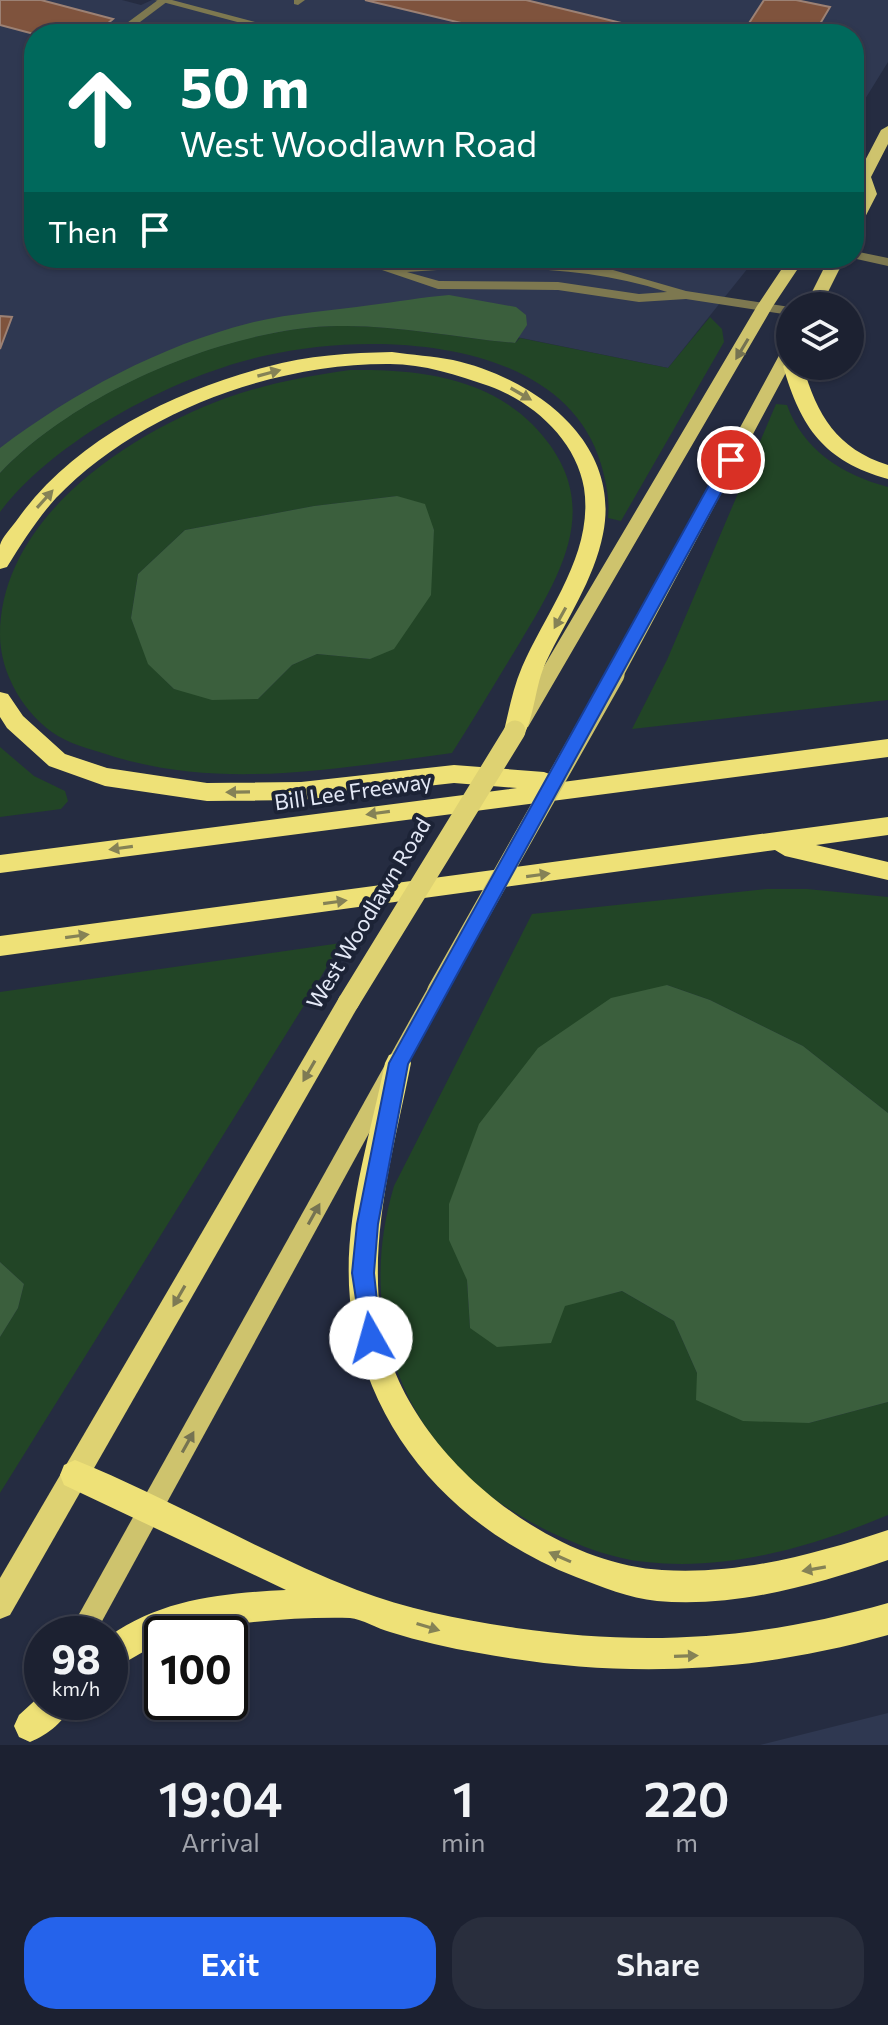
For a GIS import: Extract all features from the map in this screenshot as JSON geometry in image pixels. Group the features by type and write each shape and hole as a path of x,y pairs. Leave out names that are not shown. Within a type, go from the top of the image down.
{"highway":[{"path":"0,562 41,503 96,454 168,410 222,387 280,369 351,358 417,360 460,367 524,394 553,416 575,441 594,487 596,521 570,599 533,666 536,684 515,731"},
{"path":"797,380 804,407 816,428 837,447 865,464 888,472"},
{"path":"0,700 15,722 57,760 105,777 192,790 301,791 454,774 594,785"},
{"name":"West Woodlawn Road","path":"0,1605 348,1003 515,731"},
{"name":"Bill Lee Freeway","path":"0,864 888,748"},
{"path":"0,946 888,826"},
{"path":"771,844 888,871"},
{"path":"398,1063 368,1224 363,1273 371,1338 388,1389 419,1445 463,1496 501,1526 563,1560 632,1581 667,1586 737,1583 829,1566 888,1545"},
{"path":"75,1475 354,1604 446,1632 559,1651 676,1657 729,1654 831,1637 888,1619"},
{"path":"128,1642 177,1620 236,1608 354,1604"}],"main road":[{"path":"864,166 888,130"},
{"path":"864,186 870,194 864,206"},
{"path":"536,684 790,268"},
{"path":"820,292 832,268"},
{"path":"91,1616 615,675 776,379"}],"street":[{"path":"130,24 162,0 256,24"},
{"path":"864,257 888,262"},
{"path":"409,268 388,270 438,285 558,286 639,298 686,295 776,308"},
{"path":"560,268 646,280 686,295"}],"shaded area":[{"path":"0,0 122,0 141,5 152,0 888,0 888,62 864,101 864,24 24,24 24,268 748,268 668,368 463,326 313,320 0,461"},
{"path":"888,1713 888,1745 760,1745"}],"green space":[{"path":"449,295 516,307 526,315 527,325 515,343 361,326 296,329 250,338 203,352 112,391 32,443 0,473 0,448 28,427 119,373 183,344 280,317"},
{"path":"710,317 722,329 724,342 621,521 608,518 607,491 601,464 580,422 548,390 507,367 460,353 410,345 360,344 268,355 196,377 158,394 121,413 53,459 0,512 0,473 32,443 69,416 111,391 156,370 250,338 296,329 339,326 384,328 515,343 520,338 668,368"},
{"path":"350,370 423,374 492,395 532,424 555,452 568,479 573,507 563,561 536,616 452,753 326,770 241,774 199,772 157,767 115,757 72,743 46,728 25,706 10,679 4,664 0,635 6,593 22,554 46,518 76,486 111,458 188,414 256,389","holes":["397,496 434,529 431,563 370,659 317,654 292,665 258,699 174,689 149,664 131,618 138,574 185,530 314,506"]},
{"path":"776,404 787,405 803,435 840,468 888,487 888,700 632,729 667,660"},
{"path":"397,496 425,504 434,530 431,595 394,649 370,659 317,654 292,665 258,699 212,700 174,689 148,664 131,618 138,574 185,530 314,506"},
{"path":"0,747 34,776 65,791 68,801 61,809 0,817"},
{"path":"767,889 807,889 888,897 888,1113 803,1046 710,1000 667,985 467,1280 470,1328 622,1291 674,1321 697,1373 697,1400 809,1423 888,1402 888,1515 830,1537 739,1560 677,1564 621,1558 548,1531 501,1503 461,1470 429,1431 404,1388 388,1341 381,1291 383,1239 394,1186 532,914"},
{"path":"341,943 0,1493 0,1337 18,1308 24,1284 0,1262 0,992"},
{"path":"667,985 710,1000 803,1046 888,1113 888,1402 809,1423 743,1421 696,1400 697,1373 674,1321 622,1291 565,1306 551,1343 497,1347 470,1328 467,1280 449,1240 449,1204 479,1124 538,1048 611,998"},
{"path":"0,1262 24,1284 18,1308 0,1337"}],"building":[{"path":"0,0 41,0 113,19 107,24 24,24 24,31 0,25"},
{"path":"365,0 526,0 626,24 465,24"},
{"path":"764,0 796,0 830,7 820,24 748,24"},
{"path":"0,316 12,317 0,349"}],"route":[{"path":"371,1338 363,1273 368,1224 398,1063 731,460"}]}
